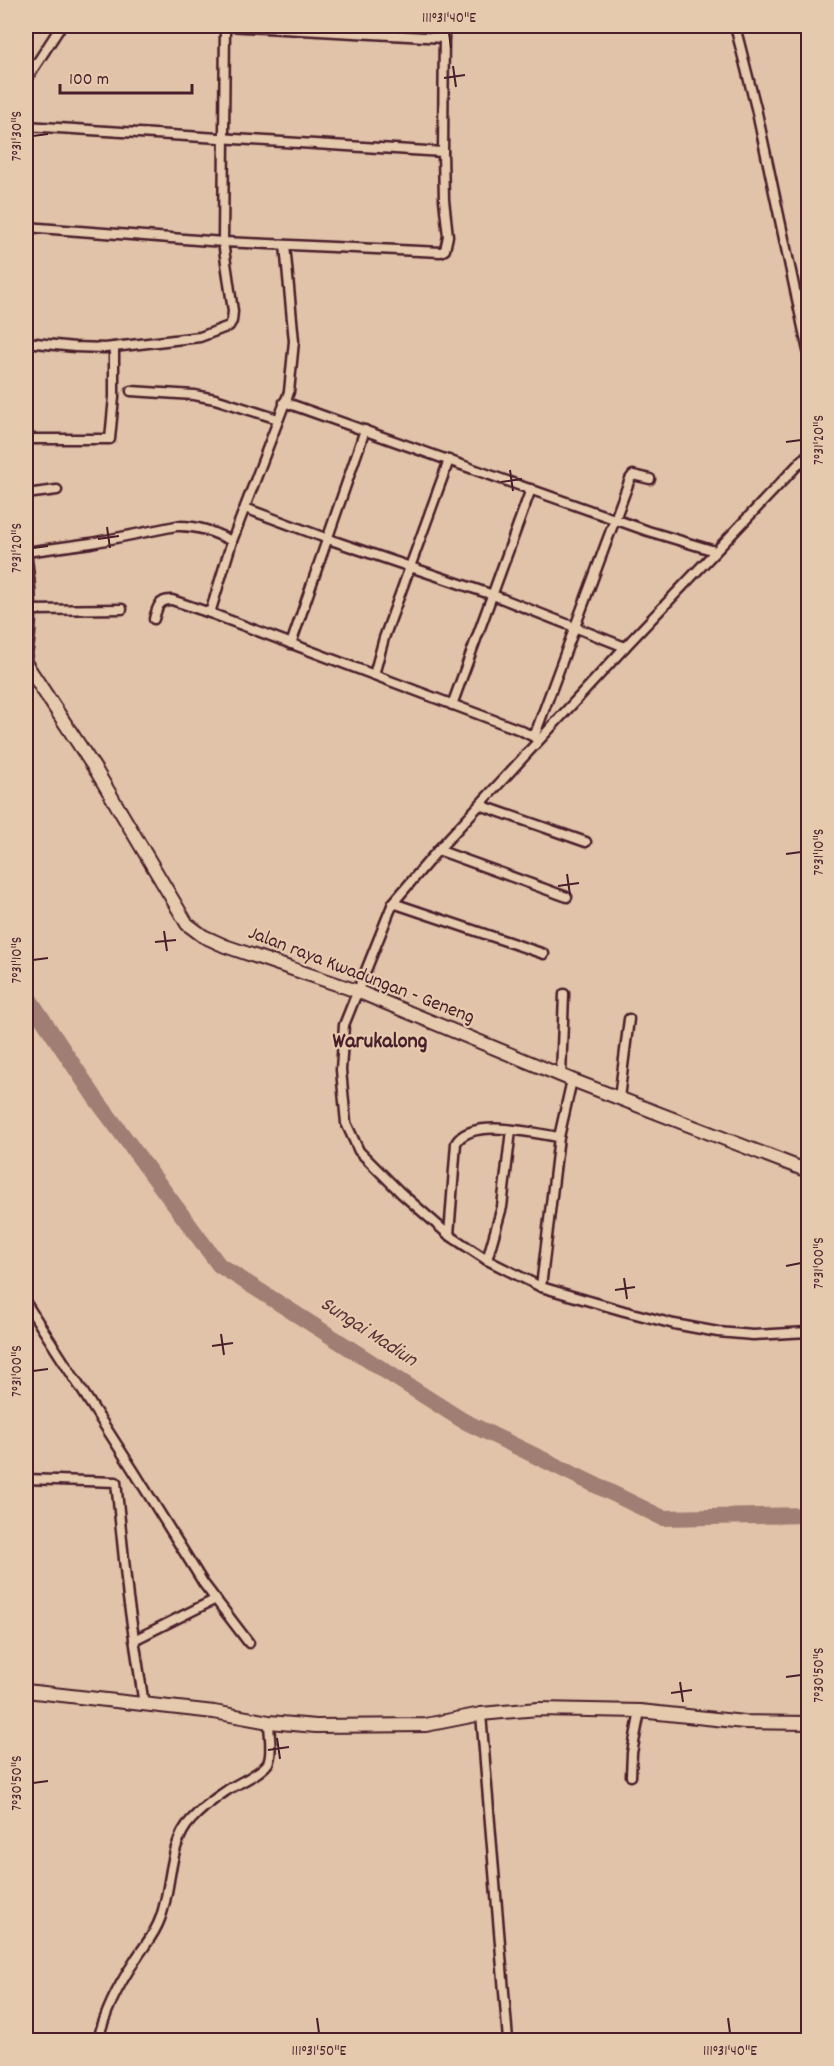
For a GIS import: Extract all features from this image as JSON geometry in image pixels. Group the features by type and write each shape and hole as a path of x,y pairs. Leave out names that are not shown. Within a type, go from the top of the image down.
{"main road":[{"name":"Jalan raya Kwadungan - Geneng","path":"26,664 97,772 187,924 203,936 225,946 357,991 566,1078 808,1171"},
{"path":"26,1691 316,1726 426,1725 481,1714 538,1709 640,1710 744,1722 808,1723"}],"street":[{"path":"26,80 61,26"},
{"path":"26,342 75,347 114,347 200,337 229,326 233,311 223,242 226,26 444,38"},
{"path":"26,227 223,242 441,252 445,250 448,236 444,200 443,152 444,26"},
{"path":"735,26 756,108 808,351"},
{"path":"26,126 443,152"},
{"path":"210,613 232,541 289,392 294,341 285,245"},
{"path":"26,439 110,439 114,397 114,347"},
{"path":"131,391 194,395 215,399 278,419"},
{"path":"284,402 648,531 715,551"},
{"path":"291,644 365,430"},
{"path":"808,454 537,739 393,903 344,1025 341,1070 346,1123 352,1140 368,1162 450,1235 487,1260 541,1287 624,1311 718,1332 753,1335 808,1332"},
{"path":"374,675 384,638 449,460"},
{"path":"537,739 574,627 630,479 633,475 637,475 650,479"},
{"path":"452,705 531,489"},
{"path":"26,494 57,490"},
{"path":"245,508 328,539 494,595 626,647"},
{"path":"26,658 30,628 30,583 26,552 91,543 183,525 201,527 232,541"},
{"path":"154,619 159,604 166,599 172,600 537,739"},
{"path":"30,610 122,609"},
{"path":"480,805 585,842"},
{"path":"438,850 567,897"},
{"path":"393,903 544,954"},
{"path":"541,1287 566,1078 564,994"},
{"path":"619,1098 629,1019"},
{"path":"450,1235 456,1143 464,1133 480,1128 559,1137"},
{"path":"487,1260 502,1207 511,1130"},
{"path":"26,1303 214,1600 249,1643"},
{"path":"26,1479 116,1482 128,1598 144,1705"},
{"path":"134,1640 214,1600"},
{"path":"632,1776 632,1753 640,1710"},
{"path":"481,1714 508,2040"},
{"path":"98,2040 117,1988 151,1938 160,1920 168,1896 179,1837 185,1827 226,1790 266,1766 269,1758 269,1722"}],"waterway":[{"name":"Sungai Madiun","path":"26,994 96,1099 219,1265 462,1420 663,1518 808,1515"}],"district":[{"name":"Warukalong","path":"380,1042"}]}
